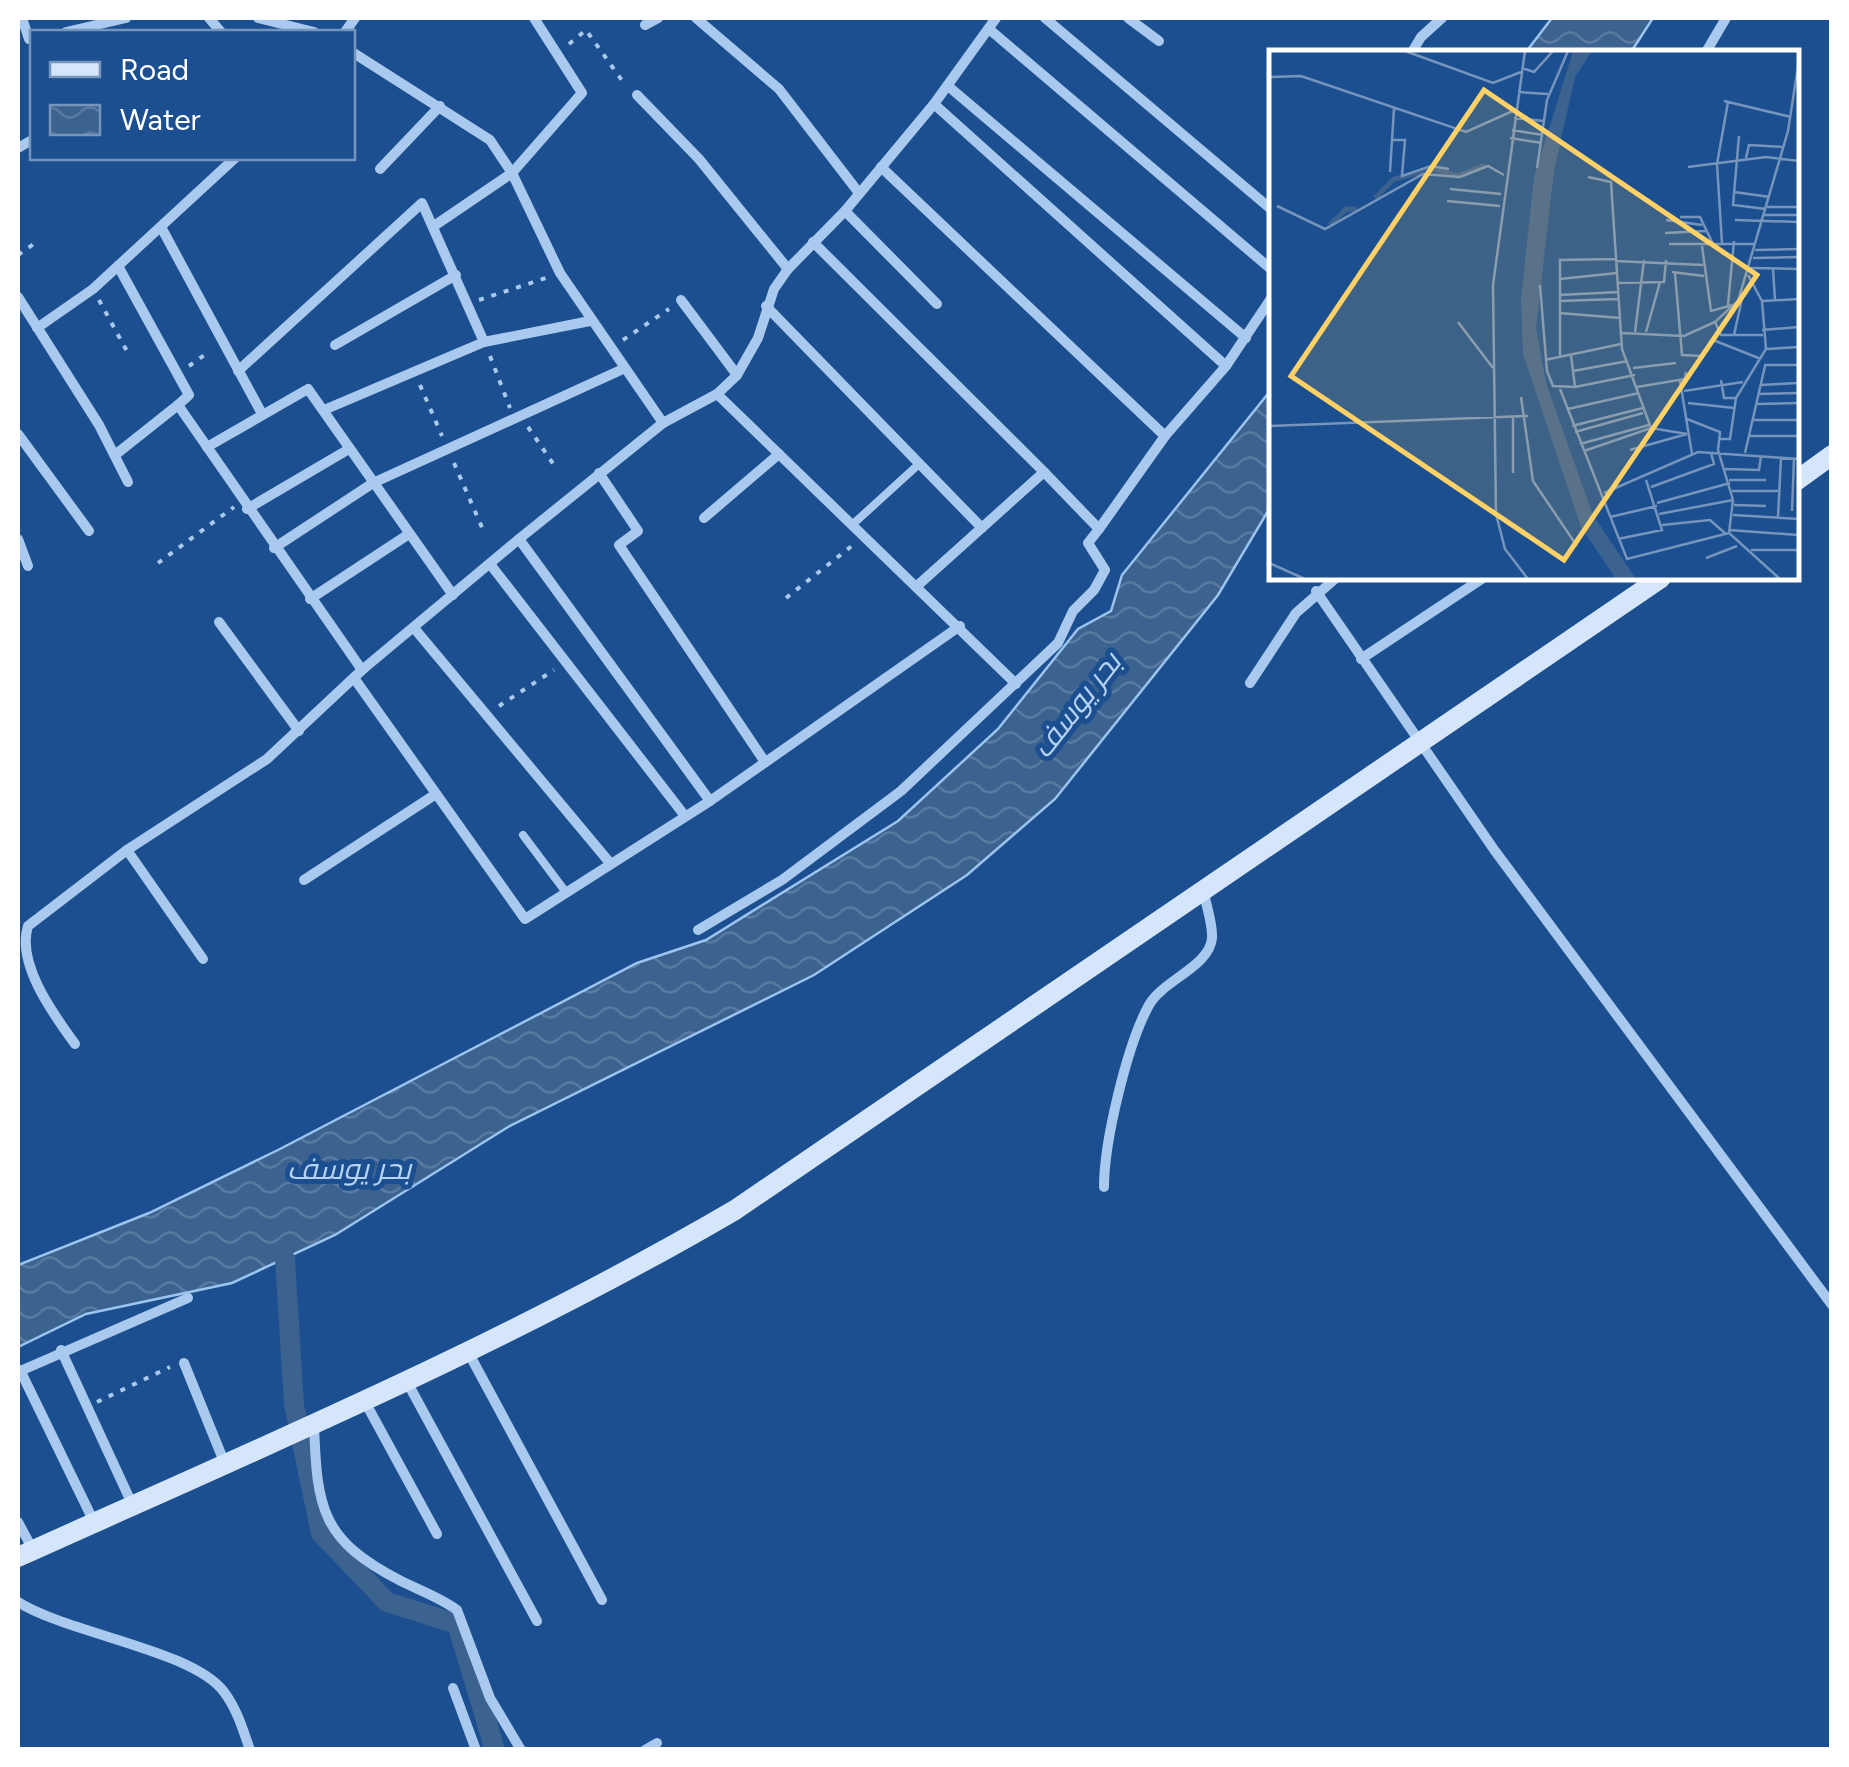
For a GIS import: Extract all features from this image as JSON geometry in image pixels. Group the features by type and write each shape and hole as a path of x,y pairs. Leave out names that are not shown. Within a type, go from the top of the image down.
{"street":[{"path":"22,18 26,39"},
{"path":"86,18 94,28"},
{"path":"94,28 110,18"},
{"path":"80,30 126,18"},
{"path":"258,18 306,30"},
{"path":"434,226 512,173 582,93 534,18"},
{"path":"645,25 658,18"},
{"path":"76,1044 38,982 24,936 38,916 127,850 222,792 299,731 358,674 519,538 663,423 717,394 737,375 758,338 766,306 788,269 844,211 934,104 996,18"},
{"path":"1045,18 1269,207"},
{"path":"1128,18 1159,40"},
{"path":"1413,50 1427,21 1442,18"},
{"path":"1707,50 1726,18"},
{"path":"701,19 779,89 818,133 859,193"},
{"path":"989,29 1269,267"},
{"path":"355,54 490,140 512,173 560,273 663,423"},
{"path":"948,86 1246,338"},
{"path":"638,95 699,159 788,269"},
{"path":"934,104 1226,366"},
{"path":"380,170 440,106"},
{"path":"37,328 93,289 232,160"},
{"path":"881,167 1165,436"},
{"path":"238,372 422,204 484,342"},
{"path":"844,211 937,304"},
{"path":"161,228 261,412"},
{"path":"813,242 1098,530"},
{"path":"115,455 190,395 118,266"},
{"path":"335,345 456,275"},
{"path":"18,297 128,482"},
{"path":"682,300 737,375"},
{"path":"698,930 782,880 901,791 1058,643 1073,611 1104,577 1103,564 1088,543 1165,436 1226,366 1269,302"},
{"path":"766,306 982,528"},
{"path":"324,410 484,342 590,321"},
{"path":"274,548 372,483 623,369"},
{"path":"206,447 305,388 453,595"},
{"path":"717,394 1016,684"},
{"path":"178,405 436,794 526,919 710,800 960,626"},
{"path":"18,434 88,531"},
{"path":"245,505 349,449"},
{"path":"704,518 779,454"},
{"path":"1799,479 1832,456"},
{"path":"916,586 1044,472"},
{"path":"599,474 638,531 619,545 765,762"},
{"path":"310,599 409,534"},
{"path":"519,538 710,800"},
{"path":"18,539 28,566"},
{"path":"490,564 685,816"},
{"path":"1250,682 1296,612 1333,580"},
{"path":"1361,659 1481,580"},
{"path":"18,1522 25,1553 311,1425 604,1284 735,1210 1658,580"},
{"path":"1316,592 1418,744 1832,1305"},
{"path":"219,622 299,731"},
{"path":"414,628 610,863"},
{"path":"304,880 436,794"},
{"path":"127,850 203,959"},
{"path":"1104,1186 1104,1152 1111,1123 1149,1005 1208,951 1212,938 1204,892"},
{"path":"94,1523 19,1371 188,1298"},
{"path":"62,1350 133,1506"},
{"path":"466,1350 602,1600"},
{"path":"184,1363 226,1464"},
{"path":"406,1379 537,1620"},
{"path":"364,1399 437,1534"},
{"path":"311,1425 326,1521 339,1540 371,1564 457,1610 490,1698 520,1750"},
{"path":"18,1602 70,1626 201,1671 224,1691 250,1750"},
{"path":"452,1688 476,1750"},
{"path":"645,1750 657,1744"}],"lane":[{"path":"852,525 918,464"},
{"path":"523,835 566,891"}],"path":[{"path":"558,53 586,30 622,82 638,95"},
{"path":"18,256 38,241"},
{"path":"470,304 560,273"},
{"path":"93,289 128,353"},
{"path":"609,349 682,300"},
{"path":"178,375 222,342"},
{"path":"484,342 518,418 556,468"},
{"path":"413,370 484,532"},
{"path":"158,563 245,505"},
{"path":"786,598 864,536"},
{"path":"487,714 566,662"},
{"path":"90,1406 184,1363"}],"water":[{"path":"1552,18 1653,18 1632,50 1528,50"},
{"name":"بحر يوسف","path":"1269,392 1269,509 1218,595 1055,799 967,875 814,975 508,1127 335,1235 232,1283 86,1314 18,1347 18,1265 149,1213 637,963 706,940 898,821 998,729 1078,629 1111,611 1122,575"}],"waterway":[{"path":"285,1259 294,1405 321,1533 387,1602 457,1624 495,1750"}]}
